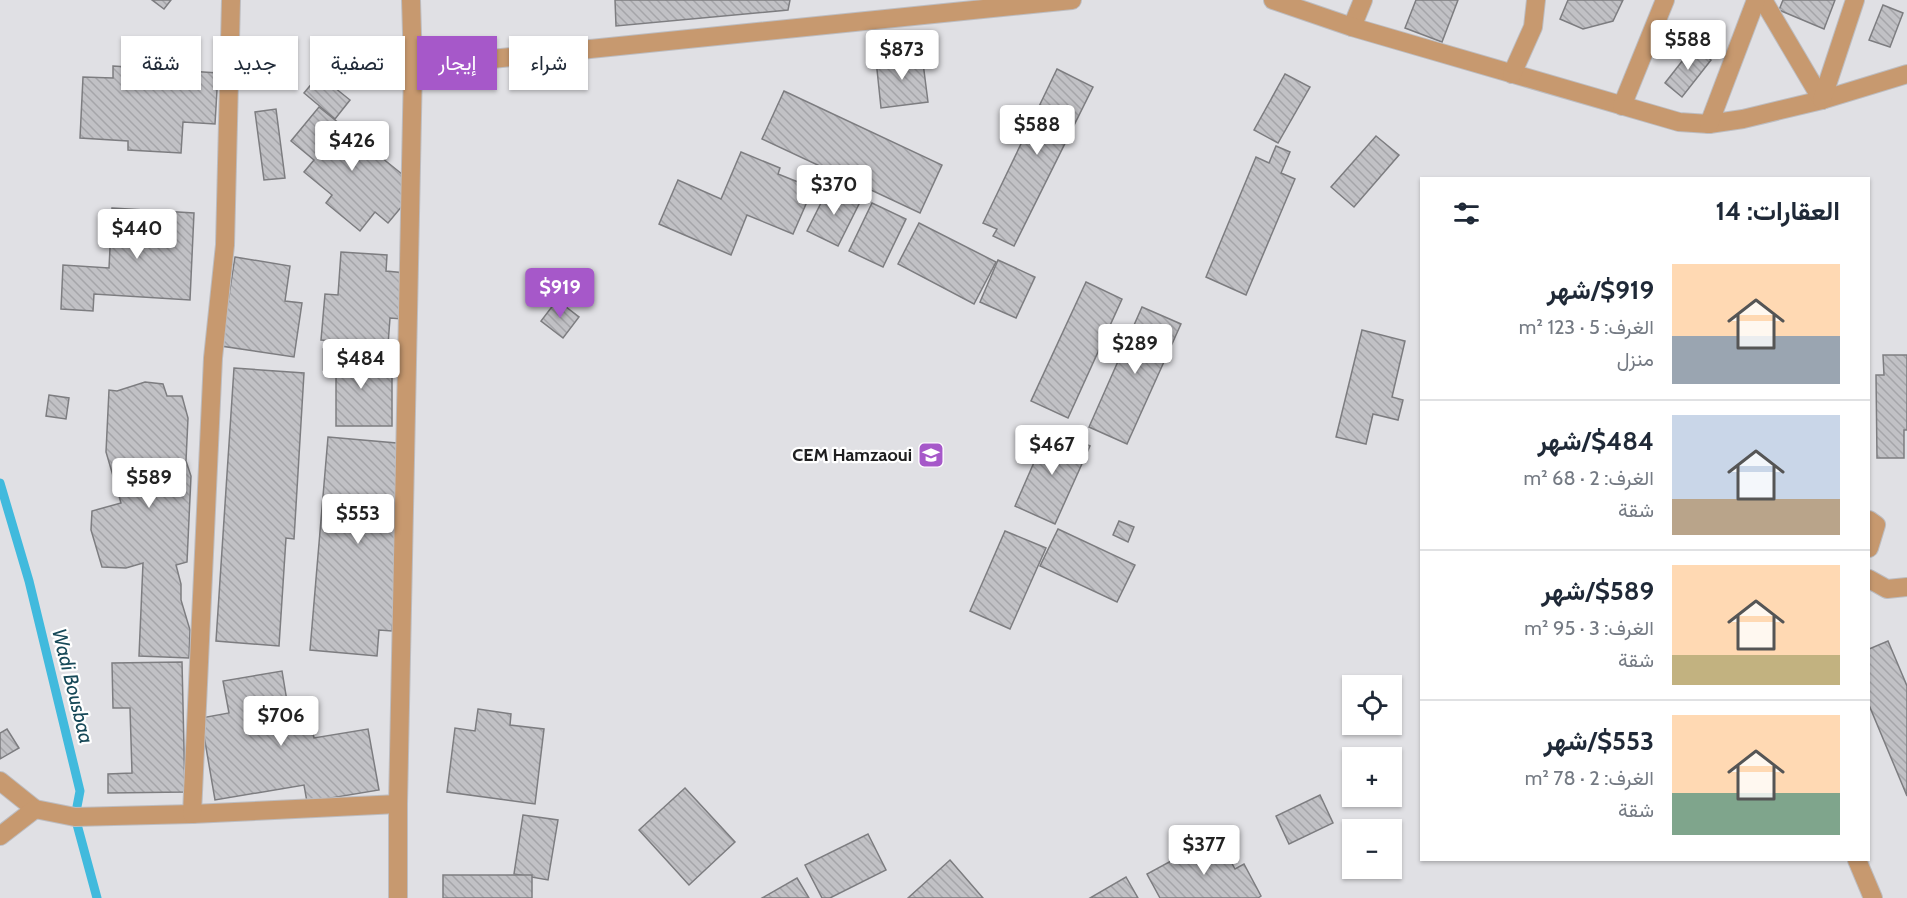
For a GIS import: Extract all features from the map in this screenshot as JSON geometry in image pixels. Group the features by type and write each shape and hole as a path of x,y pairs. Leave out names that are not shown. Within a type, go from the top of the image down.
{"street":[{"path":"192,814 213,358 225,245 231,0"},
{"path":"398,898 413,67 411,0"},
{"path":"413,67 1072,0"},
{"path":"1273,0 1352,27 1678,122 1709,124 1743,119 1822,100 1904,75 1907,58"},
{"path":"1352,27 1362,0"},
{"path":"1512,74 1533,27 1536,0"},
{"path":"1622,106 1665,0"},
{"path":"1709,124 1756,0"},
{"path":"1763,0 1822,100"},
{"path":"1822,100 1855,0"},
{"path":"1870,521 1876,525 1870,545"},
{"path":"1870,580 1887,589 1907,587"},
{"path":"0,781 35,809 75,818 398,804"},
{"path":"0,836 35,809"},
{"path":"1857,861 1873,898"}],"building":[{"path":"152,0 171,0 164,9"},
{"path":"615,0 790,0 788,10 616,26"},
{"path":"1416,0 1458,0 1442,42 1405,28"},
{"path":"1568,0 1623,0 1613,21 1583,29 1560,19"},
{"path":"1783,0 1835,0 1824,29 1779,10"},
{"path":"1883,5 1903,13 1890,47 1869,40"},
{"path":"1694,46 1711,60 1682,97 1665,83"},
{"path":"922,55 928,102 881,108 876,60"},
{"path":"113,66 121,67 121,90 201,90 201,72 213,73 213,90 217,90 215,124 183,122 181,153 128,150 128,141 80,138 83,77 113,78"},
{"path":"1057,69 1093,87 1014,246 993,236 997,229 983,223"},
{"path":"1285,74 1310,87 1278,143 1254,130"},
{"path":"310,86 310,90 338,90 350,100 335,119 304,93"},
{"path":"784,91 942,165 920,213 762,139"},
{"path":"319,107 418,187 388,223 375,212 360,231 326,203 332,195 304,172 314,160 291,141"},
{"path":"276,109 285,178 264,180 255,112"},
{"path":"1376,136 1399,155 1354,207 1331,187"},
{"path":"1276,146 1290,152 1281,173 1295,179 1246,295 1206,277 1256,157 1269,163"},
{"path":"741,152 780,168 778,174 813,188 793,234 747,215 731,255 659,224 678,180 721,199"},
{"path":"829,187 860,202 838,246 807,231"},
{"path":"872,203 906,219 883,267 849,251"},
{"path":"112,208 194,213 190,300 94,294 93,311 61,309 63,265 109,268"},
{"path":"919,223 996,262 974,304 898,264"},
{"path":"341,252 387,255 386,271 406,273 403,319 390,318 388,345 321,340 325,294 338,295"},
{"path":"235,257 290,266 285,301 302,303 294,357 221,346"},
{"path":"998,260 1035,277 1016,318 980,302"},
{"path":"1086,282 1122,299 1068,418 1031,401"},
{"path":"557,300 579,317 563,338 541,321"},
{"path":"1142,307 1181,324 1127,444 1089,427"},
{"path":"1362,330 1405,341 1392,397 1403,400 1398,420 1373,414 1366,444 1336,437"},
{"path":"323,349 353,349 353,362 392,361 392,426 336,426 336,369 323,370"},
{"path":"1883,355 1907,355 1907,430 1904,430 1904,458 1877,458 1876,375 1884,375"},
{"path":"234,368 304,373 294,539 286,538 279,646 216,641"},
{"path":"145,382 163,384 167,396 182,396 188,418 186,461 191,476 187,562 176,565 181,584 181,600 190,630 189,658 139,656 143,563 126,568 102,567 91,530 92,511 121,503 106,452 109,390 117,391"},
{"path":"49,395 69,398 66,419 46,416"},
{"path":"1049,428 1090,446 1055,524 1015,506"},
{"path":"328,437 408,444 392,631 379,630 377,656 310,650"},
{"path":"1119,521 1134,527 1128,542 1113,535"},
{"path":"1058,529 1135,565 1117,602 1040,566"},
{"path":"1005,531 1046,548 1010,629 970,611"},
{"path":"1888,641 1907,686 1907,796 1870,707 1870,649"},
{"path":"182,662 185,792 108,793 108,774 132,773 130,708 113,708 112,663"},
{"path":"282,671 290,719 310,715 314,738 368,729 379,790 307,802 304,785 215,800 201,718 229,713 223,681"},
{"path":"478,709 511,714 510,725 544,729 535,804 447,792 455,728 475,731"},
{"path":"7,729 19,748 0,759 0,733"},
{"path":"685,788 735,842 689,885 639,830"},
{"path":"1320,795 1333,823 1289,844 1276,816"},
{"path":"523,815 558,820 548,880 514,874"},
{"path":"868,834 886,870 830,898 822,898 805,865"},
{"path":"1217,836 1235,869 1244,864 1261,896 1258,898 1160,898 1147,874"},
{"path":"950,860 983,898 908,898"},
{"path":"443,875 532,875 532,898 443,898"},
{"path":"1126,877 1138,898 1090,898"},
{"path":"797,878 809,898 762,898"}],"waterway":[{"name":"Wadi Bousbaa","path":"0,483 29,581 80,791 75,817 97,898"}],"place":[{"name":"CEM Hamzaoui","path":"931,455"}]}
